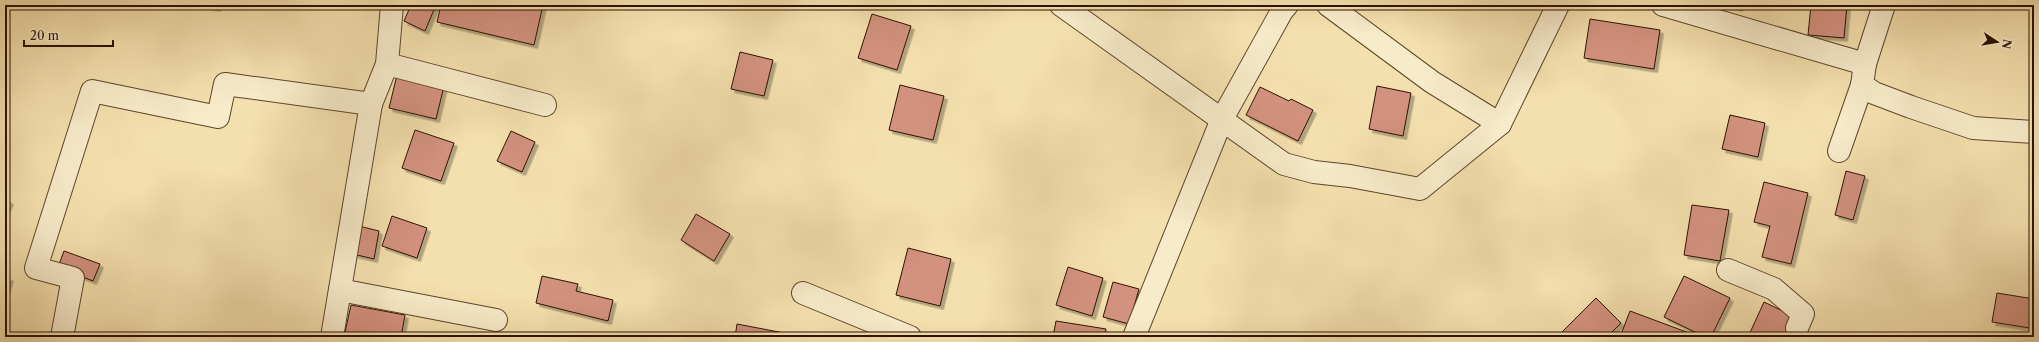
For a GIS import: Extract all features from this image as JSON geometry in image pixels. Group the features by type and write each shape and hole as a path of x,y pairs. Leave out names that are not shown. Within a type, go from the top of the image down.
{"street":[{"path":"332,337 371,104 387,64 392,5"},
{"path":"1061,5 1284,164 1314,172 1350,176 1420,189 1500,124 1558,5"},
{"path":"1134,337 1222,119 1282,11 1287,5"},
{"path":"1328,5 1432,82 1500,124"},
{"path":"1663,5 1863,75 1874,93 1973,128 2034,132"},
{"path":"1839,151 1884,5"},
{"path":"387,64 545,105"},
{"path":"62,337 73,278 36,268 92,91 218,117 225,84 371,104"},
{"path":"1728,270 1774,289 1794,305 1803,314 1799,334"},
{"path":"340,290 496,320"},
{"path":"803,293 910,337"}],"building":[{"path":"203,5 218,5 217,8"},
{"path":"411,5 436,5 425,31 404,21"},
{"path":"441,5 543,5 534,45 437,22"},
{"path":"1725,5 1740,5 1739,8"},
{"path":"1811,5 1847,5 1844,38 1808,35"},
{"path":"872,14 911,26 897,70 858,58"},
{"path":"1590,19 1660,30 1654,69 1584,58"},
{"path":"740,52 773,60 764,96 731,89"},
{"path":"397,75 444,86 436,119 389,108"},
{"path":"900,85 944,96 933,140 889,130"},
{"path":"1377,86 1411,93 1403,136 1369,129"},
{"path":"1260,87 1289,101 1291,99 1313,110 1298,141 1246,115"},
{"path":"1730,115 1765,123 1758,157 1722,149"},
{"path":"415,130 454,143 441,181 402,168"},
{"path":"511,131 535,142 522,172 497,161"},
{"path":"1846,171 1865,176 1853,220 1835,215"},
{"path":"1764,182 1808,193 1791,264 1762,257 1770,226 1754,222"},
{"path":"5,199 10,201 5,212"},
{"path":"1692,205 1729,210 1720,261 1684,255"},
{"path":"696,214 730,234 714,261 681,240"},
{"path":"392,216 427,228 417,258 382,246"},
{"path":"359,226 379,231 374,259 353,254"},
{"path":"908,248 951,259 940,306 896,295"},
{"path":"64,251 100,264 93,281 58,267"},
{"path":"1068,267 1103,278 1092,316 1056,305"},
{"path":"5,276 10,278 5,294"},
{"path":"542,276 578,284 576,291 613,300 608,321 536,303"},
{"path":"1684,276 1730,298 1711,337 1705,337 1664,317"},
{"path":"1113,282 1139,289 1129,324 1103,317"},
{"path":"1997,293 2034,299 2030,328 1992,322"},
{"path":"1596,298 1621,323 1607,337 1566,337 1562,332"},
{"path":"1764,302 1795,317 1786,337 1748,337"},
{"path":"351,305 405,315 401,337 344,337"},
{"path":"1630,311 1700,337 1620,337"},
{"path":"1056,321 1106,329 1105,337 1053,337"},
{"path":"737,324 784,333 783,337 735,337"}]}
